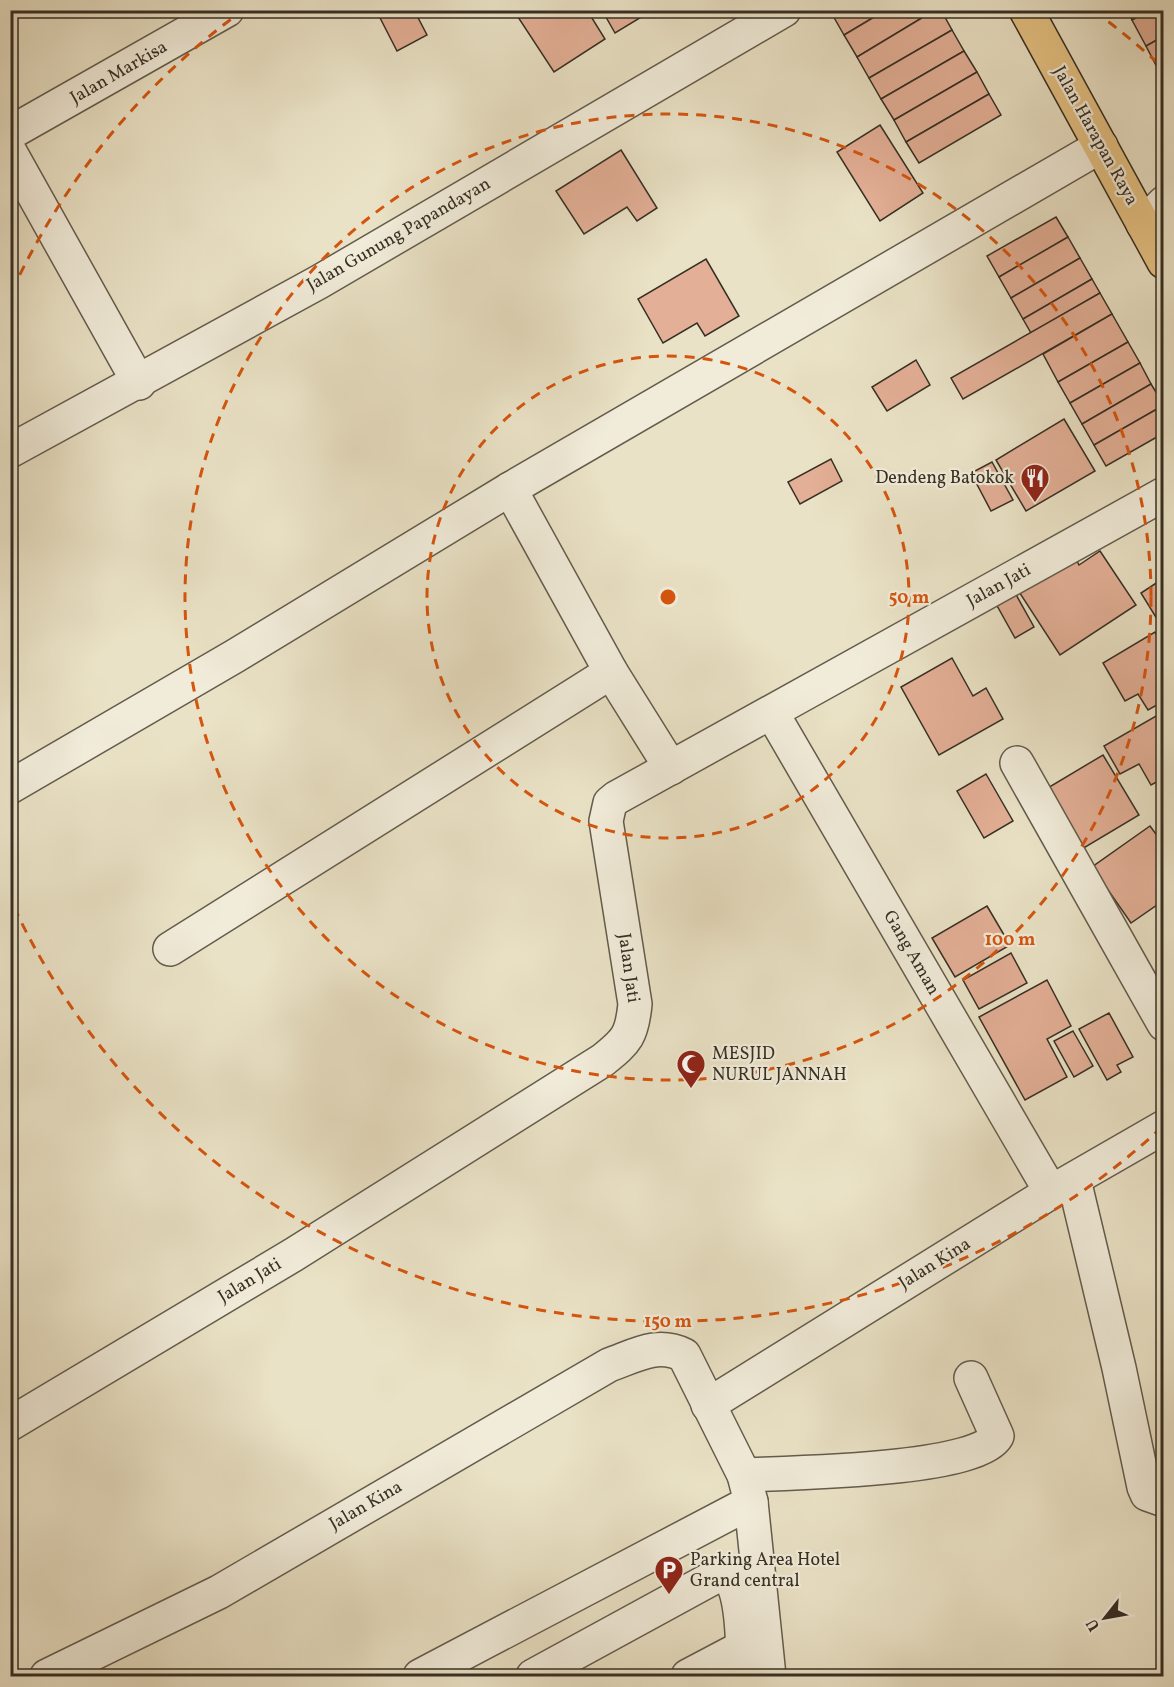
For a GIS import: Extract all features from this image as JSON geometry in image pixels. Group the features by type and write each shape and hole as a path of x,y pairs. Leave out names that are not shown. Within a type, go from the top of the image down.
{"main road":[{"name":"Jalan Harapan Raya","path":"1026,10 1101,146 1153,213 1164,262"}],"street":[{"name":"Jalan Markisa","path":"10,133 227,10"},
{"name":"Jalan Gunung Papandayan","path":"10,451 139,383 319,282 784,10"},
{"path":"10,787 235,656 510,489 1101,146"},
{"path":"10,152 139,383"},
{"path":"510,489 611,672 671,768"},
{"name":"Jalan Jati","path":"10,1424 303,1249 603,1060 625,1043 633,1027 635,1004 606,821 607,810 615,798 1164,494"},
{"path":"170,949 611,672"},
{"name":"Gang Aman","path":"772,713 1062,1186 1144,1487 1147,1494 1164,1500"},
{"path":"1017,763 1164,1024"},
{"name":"Jalan Kina","path":"47,1677 219,1592 609,1365 655,1348 670,1348 684,1355 708,1405 1062,1186 1164,1127"},
{"path":"420,1677 748,1489 902,1467 984,1449 997,1436 971,1378"},
{"path":"708,1405 748,1489 769,1677"},
{"path":"533,1677 720,1574 727,1575 735,1586 743,1662 688,1677"}],"building":[{"path":"376,10 414,10 427,35 397,51"},
{"path":"522,10 587,10 605,39 554,72 516,14"},
{"path":"602,10 653,10 615,33"},
{"path":"838,10 886,10 844,35 832,14"},
{"path":"886,10 935,10 857,57 844,35"},
{"path":"935,10 941,10 952,30 869,78 857,57"},
{"path":"1127,10 1150,10 1132,20"},
{"path":"1150,10 1164,10 1164,36 1146,46 1132,20"},
{"path":"952,30 964,51 881,99 869,78"},
{"path":"1164,36 1164,69 1159,71 1146,46"},
{"path":"964,51 977,72 894,120 881,99"},
{"path":"977,72 989,94 906,142 894,120"},
{"path":"989,94 1001,115 919,163 906,142"},
{"path":"880,125 923,193 880,221 837,152"},
{"path":"621,150 657,208 637,221 627,207 584,234 556,191"},
{"path":"1056,217 1068,237 999,277 987,256"},
{"path":"1068,237 1080,258 1011,298 999,277"},
{"path":"1080,258 1092,279 1023,319 1011,298"},
{"path":"706,259 739,316 705,336 697,323 663,343 638,299"},
{"path":"1092,279 1100,293 1031,333 1023,319"},
{"path":"1100,293 1112,314 963,399 951,378"},
{"path":"1112,314 1128,342 1058,382 1043,354"},
{"path":"1128,342 1140,363 1070,403 1058,382"},
{"path":"916,360 930,385 887,411 872,387"},
{"path":"1140,363 1151,384 1082,424 1070,403"},
{"path":"1151,384 1164,405 1094,445 1082,424"},
{"path":"1164,405 1164,433 1106,466 1094,445"},
{"path":"1064,419 1095,471 1026,511 996,460"},
{"path":"831,459 842,481 800,504 788,482"},
{"path":"992,462 1013,500 991,511 971,473"},
{"path":"1100,551 1136,605 1060,655 1014,584 1039,568 1046,579 1076,559 1079,565"},
{"path":"1164,578 1164,615 1157,619 1141,593"},
{"path":"1014,591 1034,627 1015,638 995,602"},
{"path":"1155,632 1164,646 1164,701 1148,710 1138,694 1125,701 1103,663"},
{"path":"952,658 973,696 986,688 1003,719 939,755 901,687"},
{"path":"1163,712 1164,778 1151,785 1139,764 1120,774 1104,746"},
{"path":"1103,755 1139,815 1082,849 1046,789"},
{"path":"986,774 1013,821 984,838 957,791"},
{"path":"1150,826 1164,845 1164,900 1131,923 1092,867"},
{"path":"987,906 1010,945 955,977 932,938"},
{"path":"1011,953 1027,983 979,1009 963,980"},
{"path":"1047,980 1071,1026 1047,1039 1067,1077 1025,1100 979,1017"},
{"path":"1109,1013 1133,1057 1117,1065 1121,1072 1107,1080 1079,1029"},
{"path":"1073,1031 1093,1066 1074,1077 1054,1041"}],"place":[{"name":"Dendeng Batokok","path":"1035,504"},
{"name":"MESJID NURUL JANNAH","path":"691,1090"},
{"name":"Parking Area Hotel Grand central","path":"669,1596"}]}
